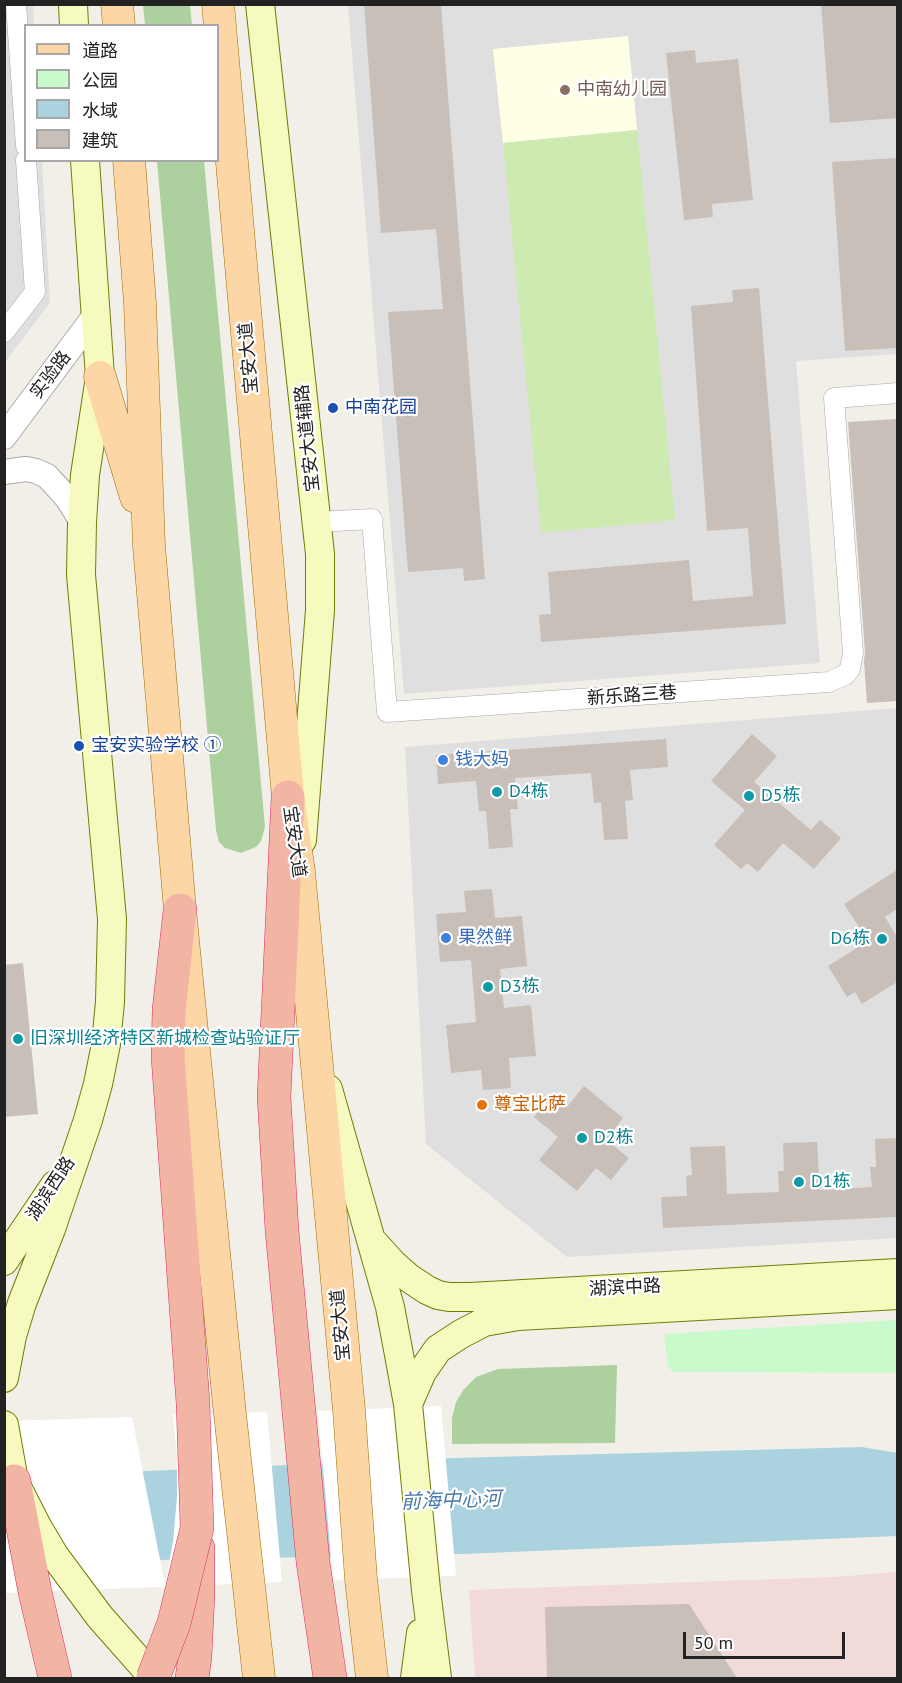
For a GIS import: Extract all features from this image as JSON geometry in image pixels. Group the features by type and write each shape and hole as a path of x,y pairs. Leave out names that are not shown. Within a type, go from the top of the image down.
{"highway":[{"path":"288,797 274,1097 282,1231 313,1562 330,1678"},
{"path":"180,910 169,1010 168,1057 193,1403 198,1595 192,1678"},
{"path":"14,1481 34,1592 55,1678"},
{"path":"153,1678 174,1623 197,1528"}],"main road":[{"path":"73,4 74,24"},
{"path":"117,4 119,24"},
{"name":"宝安大道","path":"218,4 288,797 299,872 349,1410 361,1580 372,1678"},
{"name":"宝安大道辅路","path":"260,4 320,554 320,610 299,872"},
{"path":"4,1378 12,1336 22,1303 58,1210 88,1120 106,1044 110,1002 112,919 83,605 82,522 86,465 100,377 85,162"},
{"path":"129,162 140,303 149,546 180,910 230,1414 259,1678"},
{"path":"100,377 149,546"},
{"path":"314,1044 390,1307 408,1406 425,1583 437,1678"},
{"name":"湖滨西路","path":"4,1261 78,1148"},
{"name":"湖滨中路","path":"372,1242 409,1278 438,1295 566,1302 897,1295"},
{"name":"湖滨中路","path":"408,1406 418,1379 438,1349 484,1322 518,1316 566,1302 897,1273"},
{"path":"4,1425 14,1481 38,1528 100,1617 153,1678"},
{"path":"415,1678 425,1583"}],"street":[{"path":"16,4 24,118"},
{"path":"4,333 35,292 26,162"},
{"name":"实验路","path":"4,437 96,314"},
{"name":"新乐路三巷","path":"317,522 372,519 387,712 829,682 845,675 850,669 853,653 834,398 897,393"},
{"path":"4,472 26,469 47,477 67,498 82,522"}],"shaded area":[{"path":"5,5 33,5 34,24 24,24 24,162 42,162 50,303 5,362"},
{"name":"中南花园","path":"348,5 897,5 897,354 796,361 820,663 404,694"},
{"name":"中南幼儿园","path":"628,36 637,130 503,143 493,49"},
{"path":"897,708 897,1238 567,1257 426,1144 405,747"},
{"path":"897,1572 897,1678 475,1678 469,1590 835,1577"}],"green space":[{"path":"143,5 190,5 192,24 145,24"},
{"path":"637,130 675,520 541,533 503,143"},
{"path":"157,162 204,162 265,827 261,841 256,847 241,853 225,848 219,842 216,830"},
{"path":"897,1320 897,1373 674,1372 668,1367 664,1334"},
{"path":"617,1365 615,1443 452,1444 452,1418 456,1402 464,1389 476,1377 498,1369"}],"water":[{"name":"前海中心河","path":"862,1447 897,1453 897,1536 463,1554 5,1563 4,1477 454,1458"}],"pier":[{"path":"441,1406 456,1576 333,1580 318,1411"},
{"path":"267,1412 282,1582 5,1593 5,1421 132,1417 165,1585 173,1542 177,1497 177,1457 173,1415"}],"building":[{"path":"364,4 441,4 485,579 464,581 463,568 408,572 388,312 443,309 436,229 381,233"},
{"path":"821,4 897,4 897,118 830,123"},
{"path":"695,50 696,63 738,59 753,200 712,204 713,217 684,220 666,53"},
{"path":"897,158 897,348 845,351 832,162"},
{"path":"759,288 786,624 541,642 539,615 551,614 548,572 689,560 693,601 753,596 748,528 707,531 691,306 733,302 732,290"},
{"path":"897,419 897,701 867,703 848,422"},
{"name":"D5栋","path":"752,734 777,756 754,782 811,830 820,820 841,838 814,869 783,843 758,872 747,863 741,869 714,845 745,810 711,781"},
{"name":"D4栋","path":"666,739 668,767 630,770 633,800 625,801 628,839 604,840 601,802 594,803 591,773 515,778 518,809 510,809 513,847 489,849 486,811 479,811 476,781 438,784 436,755"},
{"name":"D6栋","path":"897,870 897,909 885,917 897,937 897,982 862,1004 855,992 847,997 828,966 868,941 844,904"},
{"name":"D3栋","path":"492,889 495,918 522,916 527,966 500,969 504,1008 531,1005 536,1056 509,1058 511,1088 483,1090 481,1070 451,1073 446,1025 476,1022 471,960 440,962 436,914 466,912 464,891"},
{"name":"旧深圳经济特区新城检查站验证厅","path":"23,963 38,1114 4,1117 4,965"},
{"name":"D2栋","path":"584,1086 623,1118 606,1140 629,1158 611,1180 596,1168 577,1191 539,1160 558,1137 534,1117 552,1095 567,1107"},
{"name":"D1栋","path":"897,1138 897,1217 663,1228 661,1197 687,1196 686,1176 692,1175 690,1147 725,1146 727,1194 779,1192 778,1171 784,1171 783,1143 817,1142 820,1190 872,1187 870,1167 876,1167 875,1139"},
{"path":"689,1604 737,1678 547,1678 545,1607"}],"place":[{"name":"中南幼儿园","path":"565,90"},
{"name":"中南花园","path":"333,408"},
{"name":"宝安实验学校 ①","path":"79,746"},
{"name":"钱大妈","path":"443,760"},
{"name":"D4栋","path":"497,792"},
{"name":"D5栋","path":"749,796"},
{"name":"果然鲜","path":"446,938"},
{"name":"D6栋","path":"882,939"},
{"name":"D3栋","path":"488,987"},
{"name":"旧深圳经济特区新城检查站验证厅","path":"18,1039"},
{"name":"尊宝比萨","path":"482,1105"},
{"name":"D2栋","path":"582,1138"},
{"name":"D1栋","path":"799,1182"}]}
